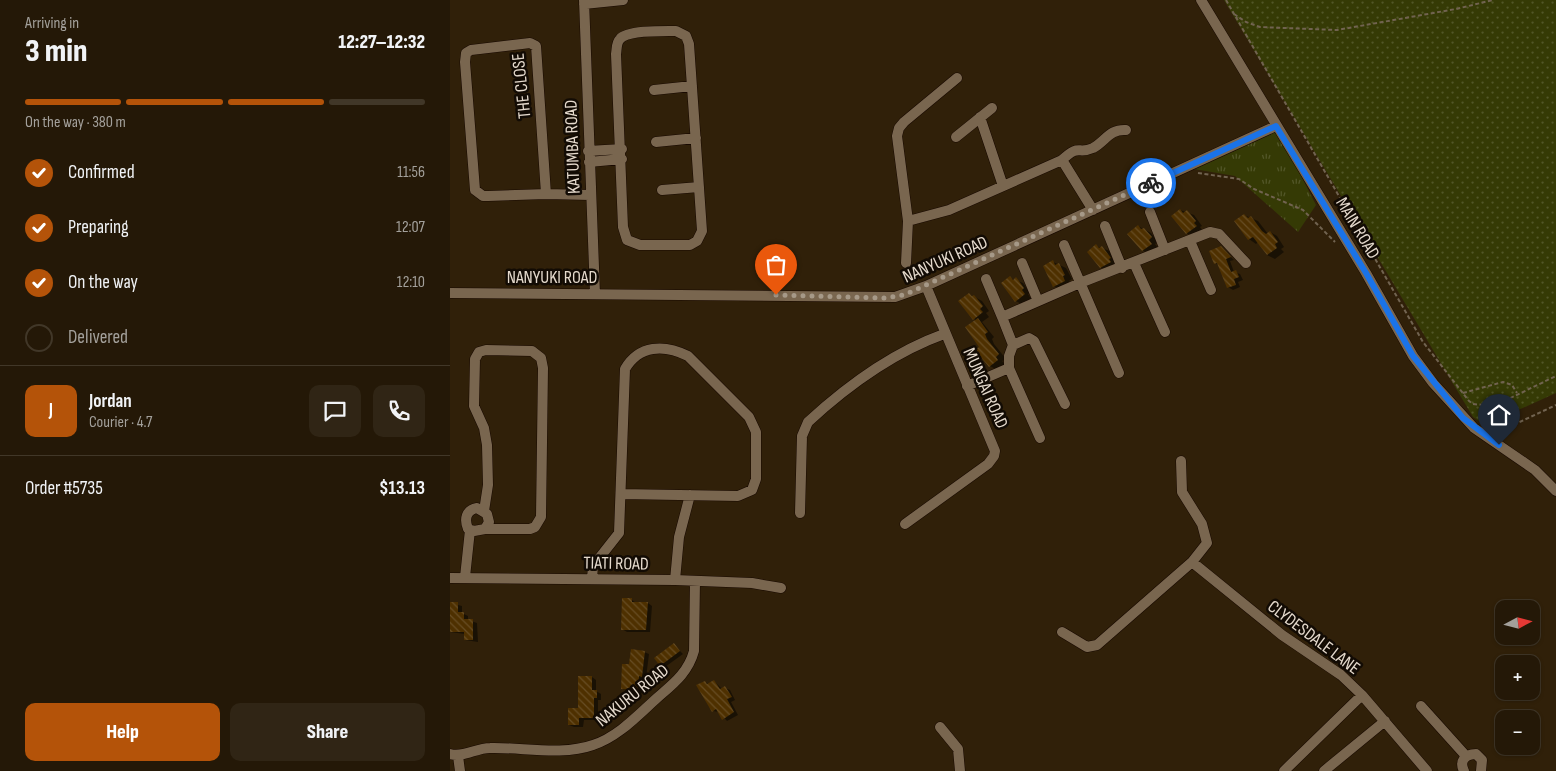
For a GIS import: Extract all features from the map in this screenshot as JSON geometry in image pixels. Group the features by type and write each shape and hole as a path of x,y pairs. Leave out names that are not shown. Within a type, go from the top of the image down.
{"street":[{"path":"584,2 623,0"},
{"name":"MAIN ROAD","path":"1201,0 1366,273 1413,356 1463,418 1535,470 1556,491"},
{"name":"KATUMBA ROAD","path":"584,2 595,294"},
{"path":"680,31 688,40 696,138 702,232 697,241 679,245 631,243 625,236 623,227 622,154 616,54 621,37 630,34 680,31"},
{"name":"THE CLOSE","path":"546,194 536,46 530,43 471,50 466,53 464,62 475,190 488,196 590,195"},
{"path":"906,263 908,221 897,136 899,128 957,78"},
{"path":"654,90 692,86"},
{"path":"956,137 992,108"},
{"path":"980,117 1003,186"},
{"name":"NANYUKI ROAD","path":"450,292 739,294 885,298 904,295 1276,126"},
{"path":"908,221 944,212 1062,160 1074,149 1091,148 1110,133 1126,130"},
{"path":"656,142 696,138"},
{"path":"589,156 622,154"},
{"path":"1062,160 1093,210"},
{"path":"662,190 700,186"},
{"path":"1150,212 1165,250"},
{"path":"1105,226 1122,268"},
{"path":"1002,317 1080,283 1210,232 1217,232 1246,263"},
{"path":"1190,241 1211,290"},
{"path":"1064,244 1118,373"},
{"path":"1022,263 1038,301"},
{"path":"1134,263 1165,332"},
{"path":"986,279 1013,346"},
{"name":"MUNGAI ROAD","path":"905,524 988,464 994,456 991,437 944,334 926,286"},
{"path":"800,513 802,436 808,422 896,354 914,344 944,334"},
{"path":"1040,438 1008,368 1009,356 1013,346 1029,338 1034,341 1065,404"},
{"path":"470,530 478,532 485,529 530,529 535,527 541,516 542,368 541,358 532,351 486,350 479,352 475,359 474,406 484,428 487,445 488,485 484,511 488,518 485,529"},
{"path":"592,579 593,566 618,535 621,494 622,382 625,369 638,353 647,350 669,350 688,356 749,417 756,432 756,479 752,490 738,496 621,494"},
{"path":"967,386 1008,368"},
{"path":"1062,632 1087,647 1097,645 1192,562 1207,543 1207,536 1182,492 1181,461"},
{"path":"675,580 679,537 690,495"},
{"path":"465,577 470,530 466,523 468,513 474,509 484,511"},
{"name":"CLYDESDALE LANE","path":"1192,562 1282,635 1341,675 1362,695 1427,771"},
{"name":"TIATI ROAD","path":"450,578 675,580 752,583 781,588"},
{"name":"NAKURU ROAD","path":"454,755 487,748 563,749 592,746 620,731 676,682 691,661 694,651 695,581"},
{"path":"1284,771 1362,695"},
{"path":"1421,706 1466,756"},
{"path":"1324,771 1385,721"},
{"path":"940,727 958,749 960,771"},
{"path":"1466,756 1476,754 1480,756 1483,765 1481,771"},
{"path":"454,755 460,771"},
{"path":"1464,771 1462,764 1466,756"}],"path":[{"path":"1226,0 1422,342 1463,393 1474,404 1489,407 1556,376"},
{"path":"1232,12 1246,22 1260,27 1337,30 1456,9 1492,0"},
{"path":"1181,170 1239,179 1254,189 1303,210 1340,246"},
{"path":"1463,393 1502,382 1508,383 1517,393"},
{"path":"1487,437 1556,405"}],"green space":[{"path":"1224,0 1556,0 1556,393 1485,425 1473,417"},
{"path":"1267,133 1275,133 1282,139 1316,205 1298,232 1235,176 1194,169"}],"building":[{"path":"1180,209 1183,213 1187,210 1196,221 1194,223 1197,226 1186,234 1171,216"},
{"path":"1244,214 1248,218 1251,216 1266,234 1270,231 1278,242 1275,244 1277,248 1267,255 1253,237 1248,240 1234,221"},
{"path":"1138,225 1141,229 1144,228 1152,237 1149,240 1152,244 1142,251 1127,234"},
{"path":"1096,244 1099,248 1102,246 1111,258 1109,259 1111,262 1100,268 1087,252"},
{"path":"1221,246 1231,257 1226,259 1231,272 1236,270 1239,277 1234,279 1236,285 1227,288 1217,263 1214,264 1209,251"},
{"path":"1053,260 1055,265 1059,263 1065,275 1063,276 1065,281 1053,287 1043,266"},
{"path":"1010,276 1013,280 1016,277 1024,288 1022,290 1025,294 1015,302 1001,283"},
{"path":"969,293 972,296 974,295 983,306 980,309 983,312 973,320 958,301"},
{"path":"978,318 988,332 985,334 987,339 999,354 996,357 998,360 989,367 975,350 979,347 965,327"},
{"path":"622,598 632,598 632,602 648,602 646,630 621,630"},
{"path":"450,602 458,602 458,612 464,612 464,619 473,619 473,640 464,640 464,632 450,632"},
{"path":"674,643 680,651 660,666 654,658"},
{"path":"631,649 645,651 642,677 639,676 638,691 621,689 622,664 629,664"},
{"path":"578,676 592,676 592,690 597,690 597,698 594,698 594,718 579,718 579,725 568,725 568,708 578,708"},
{"path":"714,680 720,689 725,686 732,697 727,699 734,712 722,720 716,709 712,712 696,685 705,681 707,684"}],"way so far":[{"path":"776,295 885,298 904,295 1151,183"}],"route":[{"path":"1151,183 1276,126 1366,273 1413,356 1463,418 1499,445"}]}
